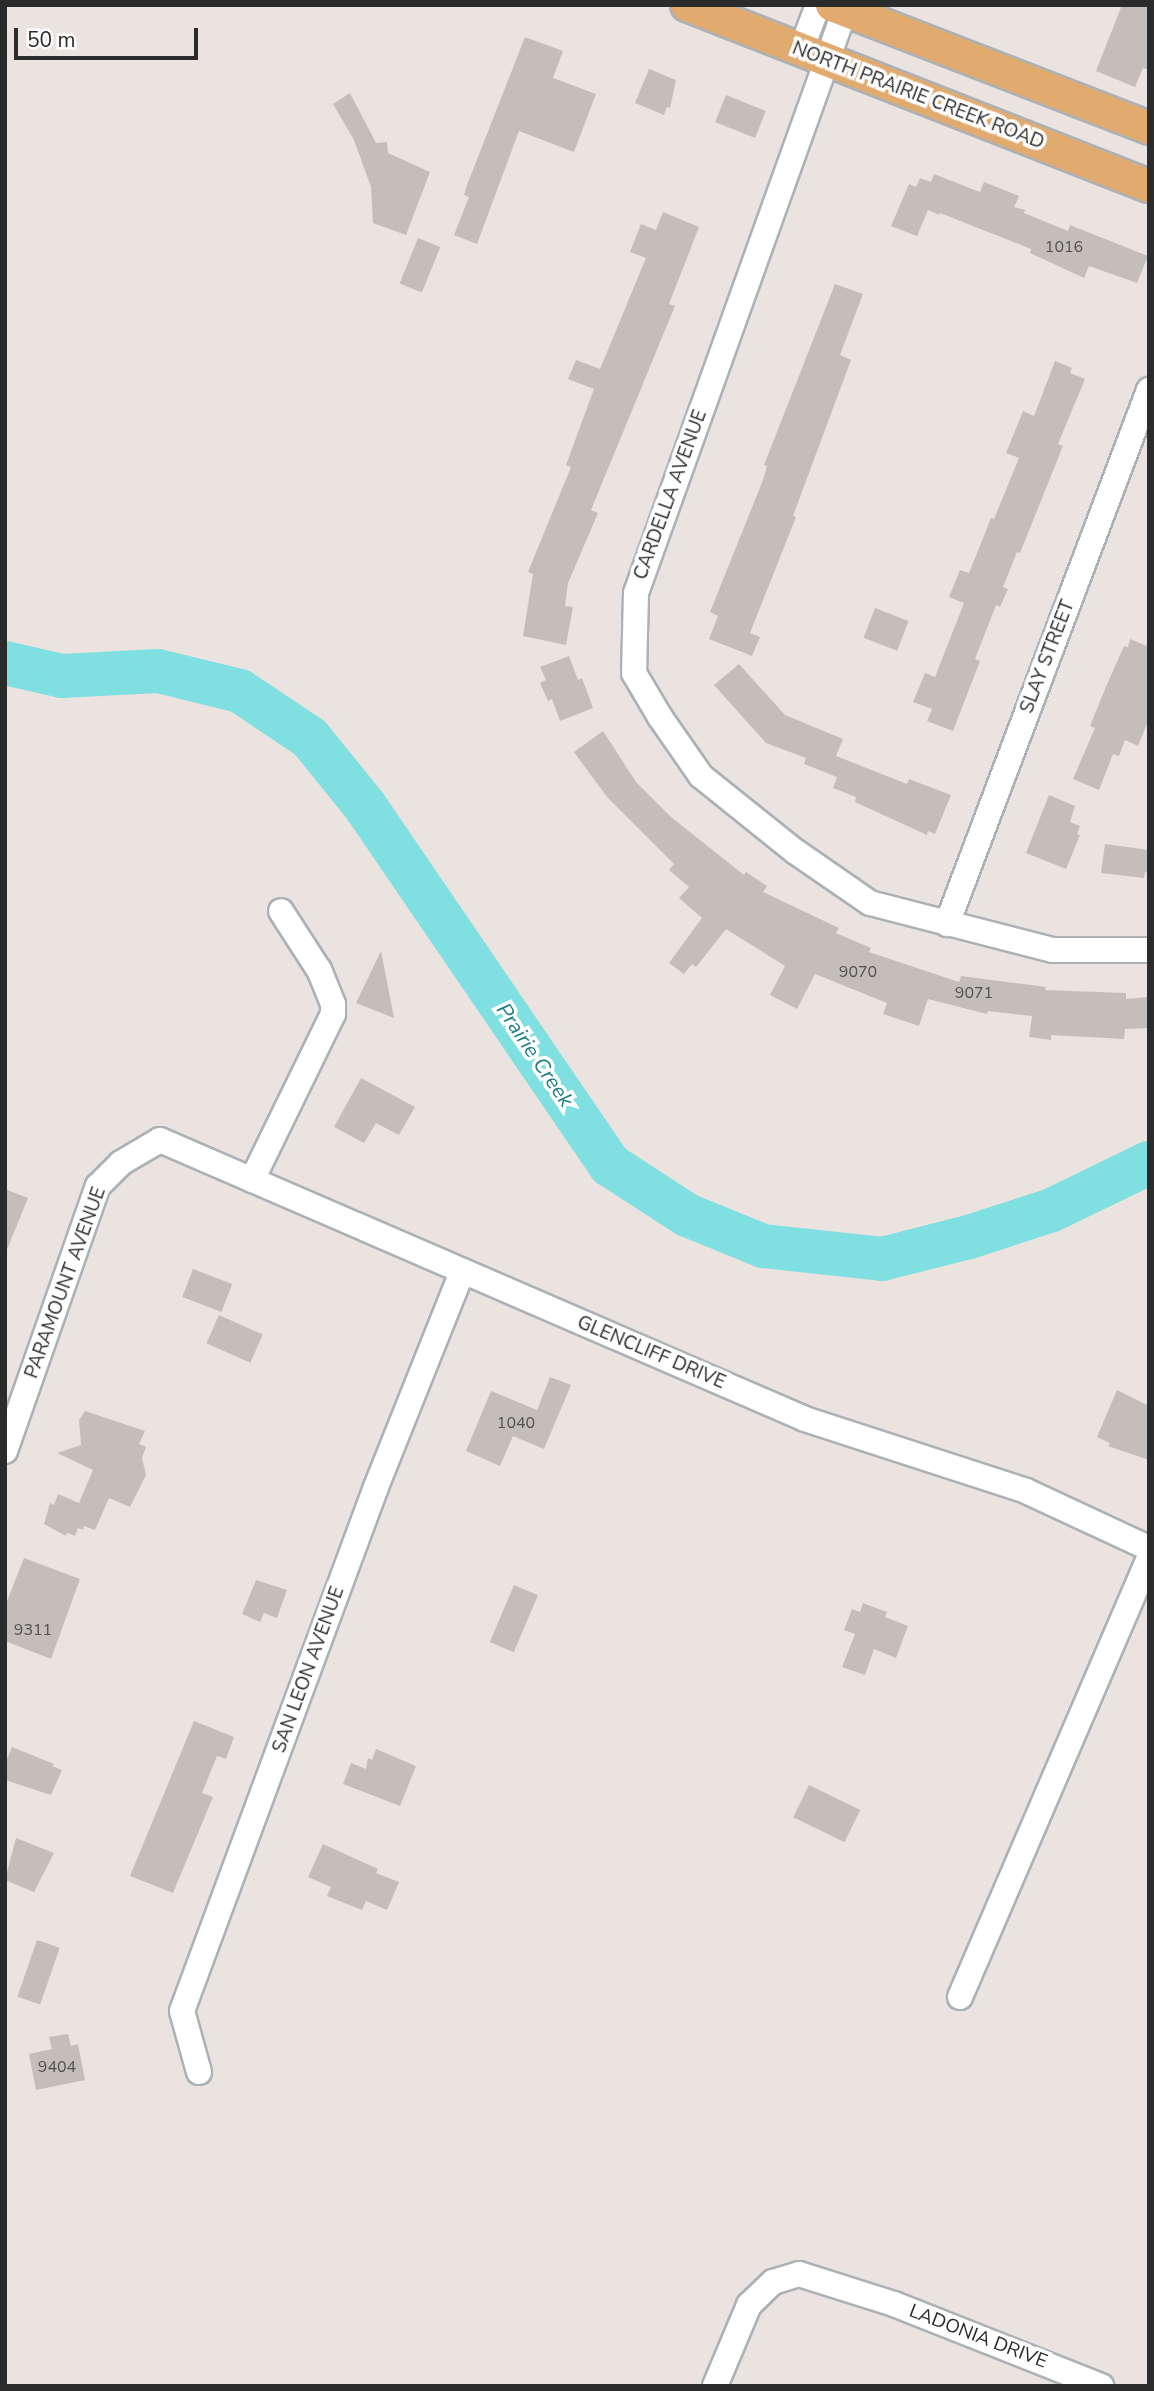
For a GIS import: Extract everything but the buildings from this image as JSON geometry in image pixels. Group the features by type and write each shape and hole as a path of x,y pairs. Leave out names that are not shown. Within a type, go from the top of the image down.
{"main road":[{"name":"NORTH PRAIRIE CREEK ROAD","path":"687,5 1149,186"},
{"path":"832,7 1149,128"}],"street":[{"name":"CARDELLA AVENUE","path":"832,7 636,593 634,673 660,717 701,776 796,852 870,903 947,925 1053,950 1149,950"},
{"name":"SLAY STREET","path":"947,925 1149,390"},
{"path":"251,1180 333,1014 333,1004 319,970 281,911"},
{"name":"GLENCLIFF DRIVE","path":"160,1140 804,1419 1026,1491 1149,1548"},
{"name":"PARAMOUNT AVENUE","path":"6,1446 98,1186 121,1163 160,1140"},
{"name":"SAN LEON AVENUE","path":"199,2072 182,2011 376,1488 462,1272"},
{"path":"960,1997 1149,1559"},
{"name":"LADONIA DRIVE","path":"715,2386 749,2305 773,2282 799,2274 894,2304 1101,2386"}],"waterway":[{"name":"Prairie Creek","path":"5,663 62,676 158,671 240,691 310,738 365,806 610,1165 687,1215 763,1246 882,1259 969,1237 1052,1210 1149,1163"}]}
